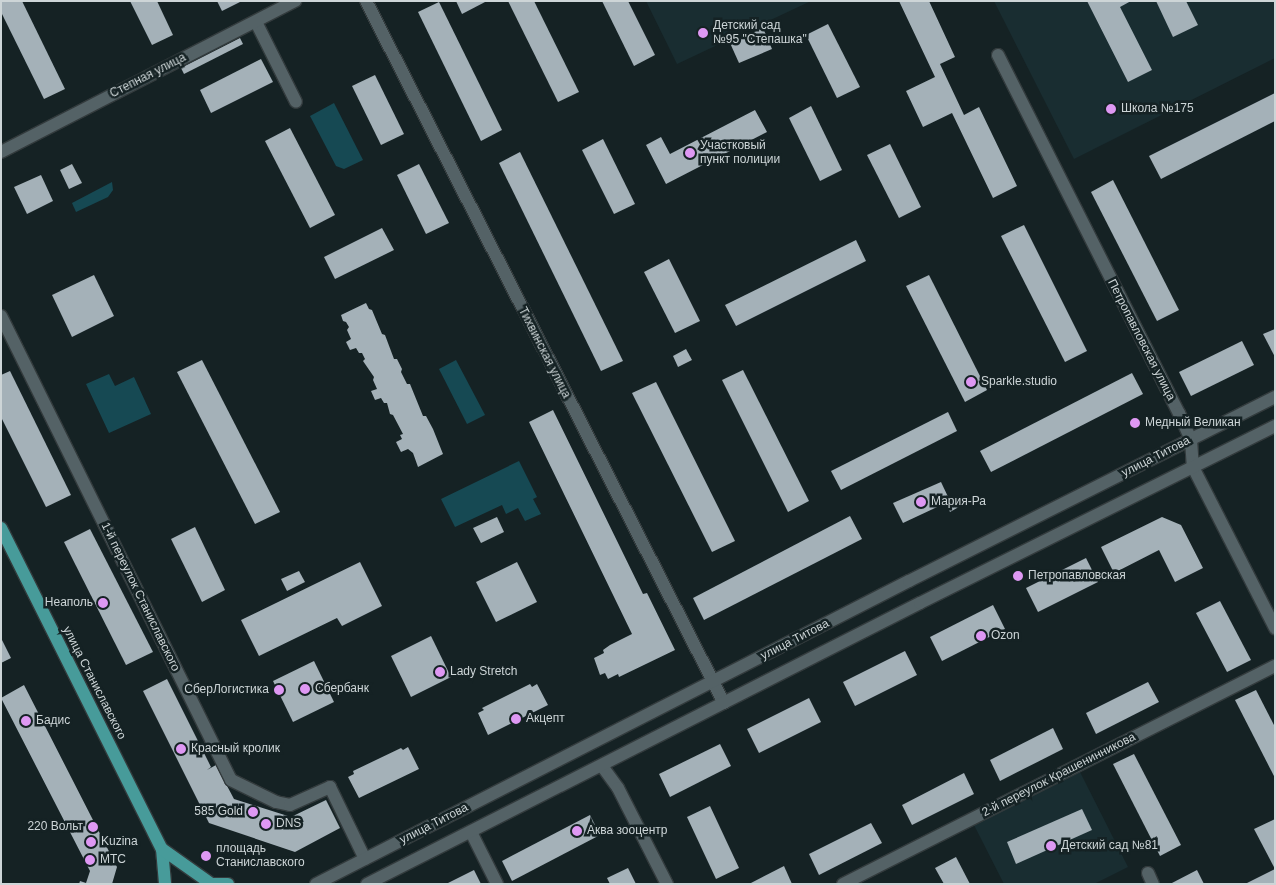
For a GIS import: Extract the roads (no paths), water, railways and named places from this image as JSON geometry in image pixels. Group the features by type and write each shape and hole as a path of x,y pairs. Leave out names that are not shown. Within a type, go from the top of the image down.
{"main road":[{"name":"улица Станиславского","path":"1,528 162,849"},
{"path":"162,849 210,884 228,884"},
{"path":"162,849 165,884"}],"street":[{"name":"Степная улица","path":"1,152 295,1"},
{"name":"Тихвинская улица","path":"366,1 724,703"},
{"path":"256,22 296,102"},
{"name":"Петропавловская улица","path":"998,55 1191,440 1193,467 1275,628"},
{"name":"1-й переулок Станиславского","path":"1,316 231,780 276,802 290,805 330,787 365,859"},
{"name":"улица Титова","path":"316,884 713,683 918,576 1275,397"},
{"name":"улица Титова","path":"367,884 920,603 1275,426"},
{"name":"2-й переулок Крашенинникова","path":"843,884 1275,666"},
{"path":"602,766 618,788 667,884"},
{"path":"471,832 497,884"}],"place":[{"name":"Детский сад №95 \"Степашка\"","path":"703,33"},
{"name":"Школа №175","path":"1111,109"},
{"name":"Участковый пункт полиции","path":"690,153"},
{"name":"Sparkle.studio","path":"971,382"},
{"name":"Медный Великан","path":"1135,423"},
{"name":"Мария-Ра","path":"921,502"},
{"name":"Петропавловская","path":"1018,576"},
{"name":"Неаполь","path":"103,603"},
{"name":"Ozon","path":"981,636"},
{"name":"Lady Stretch","path":"440,672"},
{"name":"Сбербанк","path":"305,689"},
{"name":"СберЛогистика","path":"279,690"},
{"name":"Акцепт","path":"516,719"},
{"name":"Бадис","path":"26,721"},
{"name":"Красный кролик","path":"181,749"},
{"name":"585 Gold","path":"253,812"},
{"name":"DNS","path":"266,824"},
{"name":"220 Вольт","path":"93,827"},
{"name":"Аква зооцентр","path":"577,831"},
{"name":"Kuzina","path":"91,842"},
{"name":"Детский сад №81","path":"1051,846"},
{"name":"площадь Станиславского","path":"206,856"},
{"name":"МТС","path":"90,860"}]}
